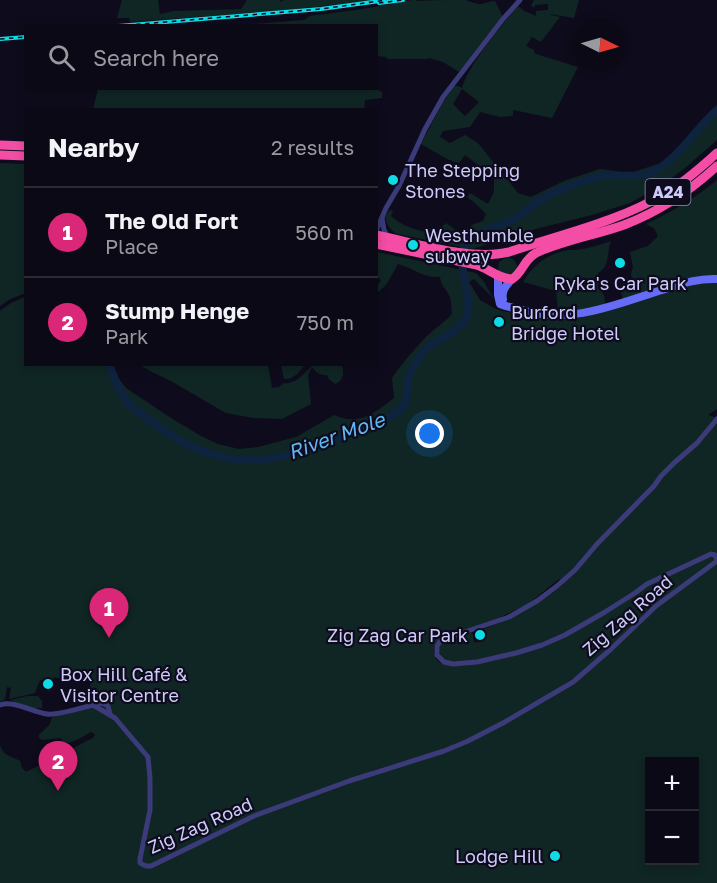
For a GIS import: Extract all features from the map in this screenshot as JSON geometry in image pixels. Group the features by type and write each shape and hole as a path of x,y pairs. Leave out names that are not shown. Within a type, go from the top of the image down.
{"highway":[{"path":"0,145 24,146"},
{"name":"A24","path":"510,252 636,209 679,185 717,153"},
{"path":"0,155 24,156"},
{"name":"A24","path":"521,268 531,256 540,252 624,224 652,212 687,191 717,166"},
{"path":"379,235 470,259 510,252 519,260 521,268 518,275 508,280 470,259"},
{"path":"497,275 494,266 498,255"}],"main road":[{"path":"497,275 499,301 505,306 562,316 578,315 688,282 717,279"},
{"path":"509,307 502,296 505,287 512,279"}],"street":[{"path":"379,235 382,217 442,98 520,0"},
{"path":"379,235 384,230 382,217"},
{"name":"Zig Zag Road","path":"0,705 8,704 54,714 93,705 108,706 110,714 148,757 150,810 140,859 140,863 146,866 151,866 254,816 349,781 444,751 468,741 573,682 612,649 656,606 715,563 717,558 711,554 647,584 565,635 530,650 462,663 447,663 437,655 437,646 441,640 509,616 537,601 557,586 668,469 697,443 717,419"}],"green space":[{"path":"122,0 158,0 160,14 174,11 241,9 247,0 279,0 281,2 284,0 375,0 288,10 130,22 129,18 117,18"},
{"path":"412,0 466,0 480,4 495,1 503,17 459,72 443,62 429,58 388,59 378,56 378,24 253,24 304,20 310,16"},
{"path":"533,0 579,0 574,18 550,14 560,17 541,42 532,37 526,46 534,50 534,53 573,65 573,72 575,72 552,118 513,110 513,116 500,117 480,112 470,127 443,131 440,137 450,143 465,135 478,143 518,193 531,197 564,181 600,169 630,173 664,162 717,105 717,140 665,183 630,203 592,215 539,228 472,249 397,234 390,228 385,216 390,210 393,211 391,216 400,223 433,234 446,223 460,233 483,221 486,214 467,197 470,193 488,204 494,192 494,177 465,155 459,163 421,144 454,86 462,88 478,57 518,6 536,16 536,11 548,10 548,4 535,5 535,7 531,5","holes":["462,89 479,102 465,116 453,104"]},
{"path":"98,90 378,90 382,92 382,98 365,100 364,108 93,108"},
{"path":"0,163 24,164 24,294 0,306"},
{"path":"717,180 717,277 687,278 623,299 619,287 632,279 633,267 630,252 648,246 658,236 654,228 646,224 683,204"},
{"path":"611,241 607,263 598,273 598,288 604,295 605,304 572,312 558,311 556,291 523,282 537,265 548,257 562,251 583,249"},
{"path":"378,252 476,273 493,298 474,279 469,282 480,300 496,309 532,318 536,316 580,318 699,282 717,283 717,409 708,415 717,418 717,883 0,883 0,745 5,754 20,761 26,772 40,765 51,771 54,770 66,754 95,735 91,732 66,743 61,738 43,740 39,738 39,735 50,724 52,717 93,707 95,701 93,698 90,700 88,693 92,679 76,673 70,681 54,677 51,683 40,680 35,693 9,699 11,688 7,687 5,699 0,702 0,311 24,297 24,366 113,366 126,388 171,418 218,444 239,449 258,447 296,437 334,415 347,419 361,418 373,413 394,398 392,378 426,337 452,314 451,302 440,277 428,276 398,264 386,285 378,292 378,284 381,280 378,277","holes":["559,579 563,584 515,616 483,629 483,632 487,634 482,641 474,642 471,633 446,640 439,647 443,660 456,662 475,660 532,646 568,631 636,591 638,593 568,636 542,647 483,663 449,665 436,659 434,646 440,639 488,623 528,604","650,608 651,610 612,650 580,678 546,701 454,749 373,774 371,771 438,751 472,737 515,714 575,677"]},
{"path":"507,257 514,260 517,265 517,270 510,277 499,272 498,269 499,262"},
{"path":"142,366 268,366 272,388 296,380 312,366 342,366 343,373 342,379 335,384 327,375 318,373 312,367 308,375 311,404 282,419 253,418 226,413"},
{"path":"281,366 304,366 294,377 284,379"},
{"path":"38,696 42,701 42,708 36,710 10,700"}],"waterway":[{"name":"River Mole","path":"110,366 120,391 134,409 185,443 227,458 256,460 291,454 382,421 395,414 403,406 409,375 424,351 455,331 467,315 468,297 462,256 469,240 514,219 547,196 575,184 603,176 634,176 652,172 670,160 717,110"}],"railway":[{"path":"142,24 321,9 387,0"},
{"path":"379,3 403,0"},
{"path":"0,39 24,37"}],"place":[{"name":"The Stepping Stones","path":"393,180"},
{"name":"Westhumble subway","path":"413,245"},
{"name":"Ryka's Car Park","path":"620,263"},
{"name":"Burford Bridge Hotel","path":"499,322"},
{"name":"Zig Zag Car Park","path":"480,635"},
{"name":"The Old Fort","path":"109,638"},
{"name":"Box Hill Café & Visitor Centre","path":"48,684"},
{"name":"Stump Henge","path":"58,791"},
{"name":"Lodge Hill","path":"555,856"}]}
